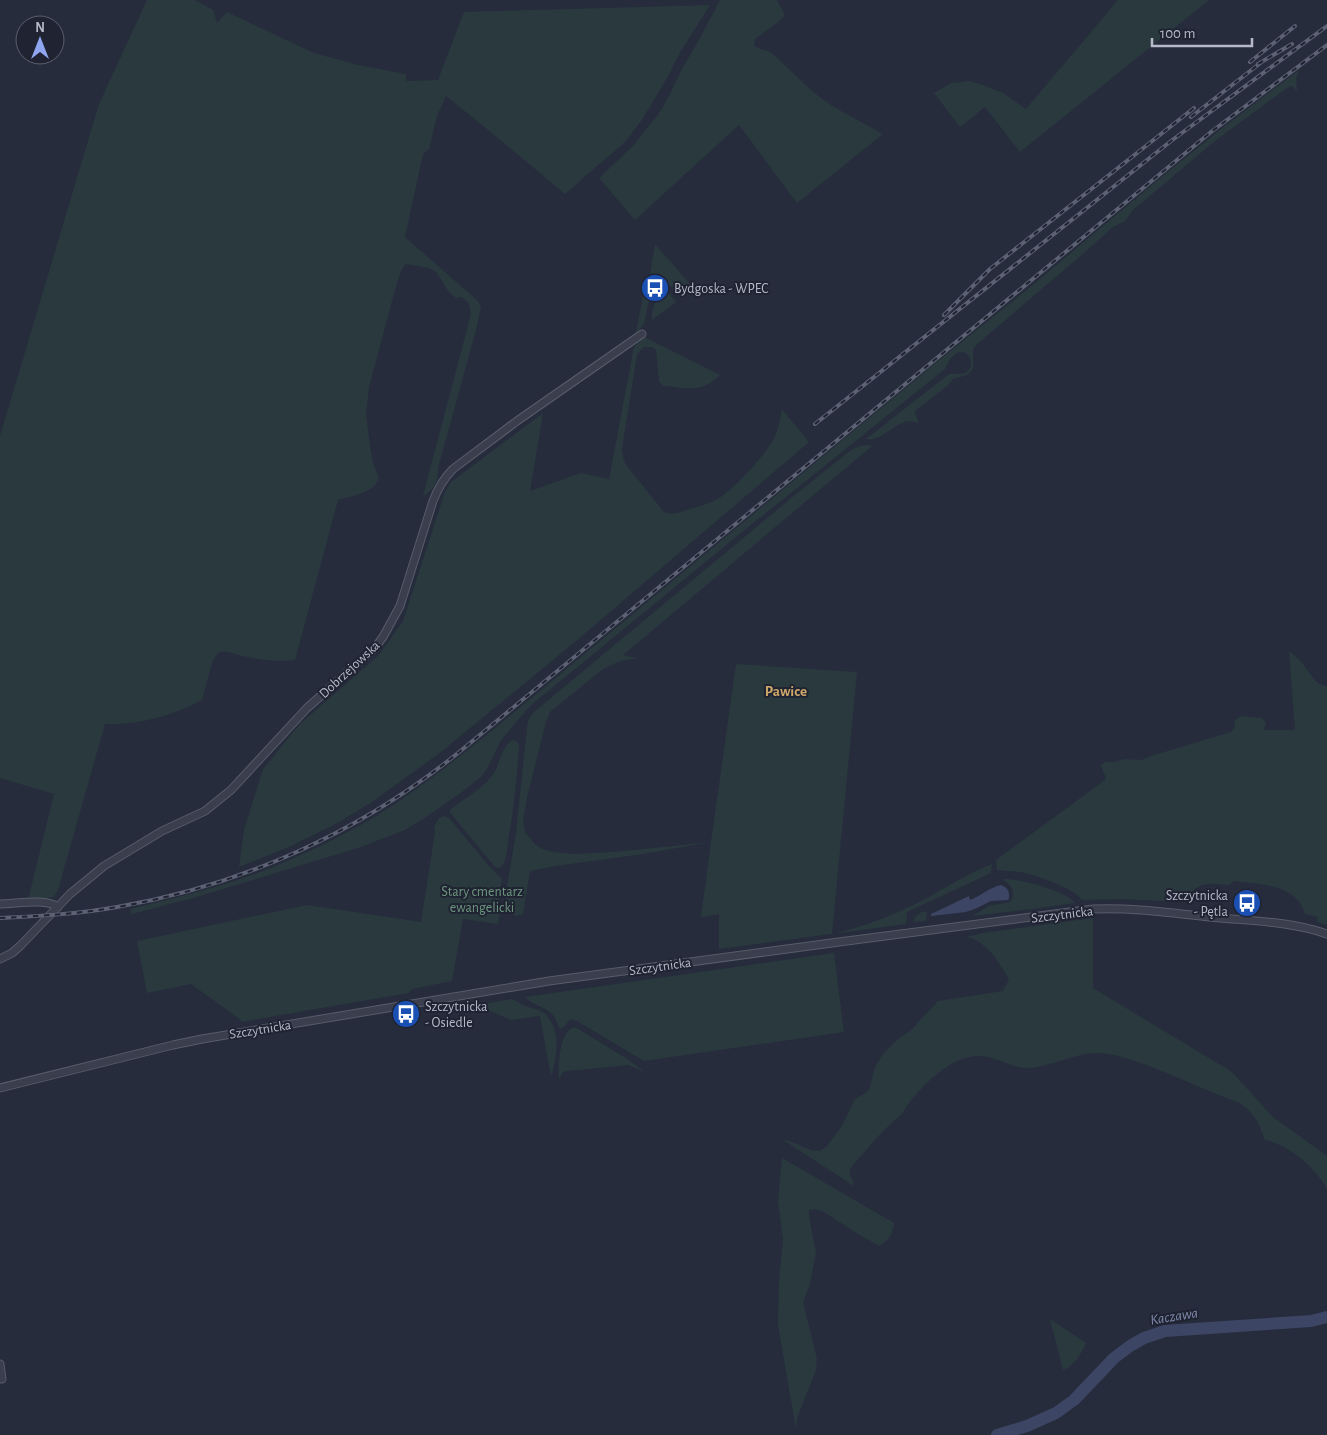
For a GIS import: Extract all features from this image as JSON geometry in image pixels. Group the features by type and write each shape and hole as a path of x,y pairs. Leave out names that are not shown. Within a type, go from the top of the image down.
{"street":[{"name":"Dobrzejowska","path":"0,959 12,953 20,946 70,894 104,866 162,831 205,811 231,790 307,708 374,649 383,637 400,606 433,501 438,487 445,477 517,421 642,334"},
{"path":"0,904 45,902 58,907"},
{"name":"Szczytnicka","path":"0,1088 202,1039 549,981 1085,910 1122,909 1298,926 1327,934"},
{"path":"0,1364 2,1378 0,1379"}],"green space":[{"path":"147,0 195,0 213,10 217,23 227,12 314,53 358,65 406,74 406,81 438,80 464,12 710,5 679,54 642,120 626,141 565,194 446,96 437,116 429,149 423,154 405,237 478,301 481,307 435,485 423,496 471,314 469,304 462,297 456,298 448,291 437,273 429,268 406,264 402,269 396,286 369,387 366,414 373,463 379,478 368,490 338,500 295,660 269,660 219,652 213,660 202,700 179,711 143,721 105,724 58,890 54,897 28,900 54,794 0,778 0,436 99,104"},
{"path":"720,0 777,0 785,15 755,39 754,46 774,55 812,91 832,106 883,134 797,203 739,125 635,220 599,178 633,146 660,112"},
{"path":"1118,0 1209,0 1020,152 985,107 960,127 934,93 951,83 969,81 1003,93 1026,109"},
{"path":"1300,69 1296,78 1297,91 1292,86 1287,88 1216,140 1133,210 1125,221 1113,227 976,345 973,350 972,370 967,375 953,379 914,412 918,423 904,422 880,437 866,439 949,374 961,374 970,369 970,358 967,354 957,353 951,358 945,369 530,706 501,740 482,776 462,792 405,830 361,847 193,898 132,914 130,909 222,885 302,855 368,821 424,784 494,729 1158,180"},
{"path":"655,244 691,285 686,289 690,293 687,294 675,287 664,286 658,278 653,280 652,284 655,290 649,303 644,323 636,332 644,291 647,292"},
{"path":"667,294 671,295 676,302 652,320 655,304 659,298"},
{"path":"644,337 720,375 699,388 663,386 659,381 656,350 652,347 644,347 637,354 622,449 623,457 626,465 664,512 676,513 709,503 735,485 762,456 772,442 777,431 782,409 809,442 576,641 441,752 372,802 339,822 291,846 239,867 244,830 263,769 300,724 379,655 403,621 445,492 451,482 543,413 530,491 581,473 609,479 634,347"},
{"path":"860,446 872,446 623,655 637,658 620,661 603,669 550,712 527,797 523,821 525,832 536,845 553,852 573,854 615,852 711,842 530,871 523,914 516,916 508,912 505,903 506,893 516,833 529,718 851,450"},
{"path":"1289,651 1316,681 1327,686 1327,925 1317,922 1318,917 1305,914 1301,904 1286,891 1265,885 1234,881 1229,885 1206,884 1194,890 1183,902 1123,899 1082,900 1071,891 1045,879 1021,872 997,870 996,860 1105,780 1106,776 1101,765 1106,762 1124,759 1141,760 1231,732 1235,727 1234,721 1241,716 1262,718 1266,723 1264,730 1295,730"},
{"path":"736,664 857,672 832,934 719,949 719,914 701,917"},
{"path":"513,740 518,742 519,745 514,805 506,858 501,867 498,868 494,866 449,811 477,791 492,776 505,747"},
{"name":"Stary cmentarz ewangelicki","path":"444,816 450,819 502,879 498,904 500,911 498,924 463,919 452,981 412,989 408,993 241,1022 241,1020 191,984 147,993 137,941 307,905 421,922 435,832 434,827 439,818"},
{"path":"992,864 991,873 907,912 906,924 833,934 901,911"},
{"path":"1004,879 1042,886 1063,894 1075,903 972,916 989,906 1010,902 1013,890"},
{"path":"921,912 927,912 926,921 913,922 916,916"},
{"path":"1093,918 1093,988 1232,1072 1273,1117 1327,1156 1327,1189 1316,1173 1301,1158 1283,1147 1265,1140 1256,1119 1240,1103 1141,1063 1106,1053 1085,1054 1044,1066 1027,1068 979,1056 958,1061 931,1079 908,1104 903,1113 891,1123 853,1165 850,1174 854,1186 783,1140 813,1151 820,1151 827,1146 842,1126 855,1099 869,1090 875,1067 884,1053 911,1030 938,1001 1003,991 1009,979 1001,966 980,942 966,937"},
{"path":"834,953 844,1032 644,1061 577,1021 570,1019 560,1029 552,1014 525,997"},
{"path":"512,999 544,1013 554,1027 556,1052 551,1077 540,1016 511,1020 477,1005"},
{"path":"575,1027 645,1072 628,1065 567,1071 562,1073 559,1080 559,1058 563,1041 570,1030"},
{"path":"782,1158 894,1223 889,1237 879,1246 824,1212 815,1209 809,1210 816,1253 810,1284 803,1302 817,1359 816,1370 797,1418 796,1429 778,1325 779,1280 783,1240 778,1201"},
{"path":"1050,1319 1086,1343 1077,1359 1063,1370"}],"water":[{"path":"1001,885 1008,892 1008,900 991,901 966,912 931,916 931,914 969,896 970,900"}],"waterway":[{"name":"Kaczawa","path":"997,1435 1027,1426 1056,1413 1074,1400 1114,1358 1144,1338 1165,1331 1311,1321 1327,1317"}],"railway":[{"path":"1250,62 1295,26"},
{"path":"815,424 1171,141 1327,26"},
{"path":"1258,64 1292,44"},
{"path":"0,918 117,907 163,898 209,885 254,870 297,852 340,831 381,807 458,753 1211,132 1327,45"},
{"path":"1191,117 1263,61"},
{"path":"944,315 990,269 1194,108"}],"place":[{"name":"Bydgoska - WPEC","path":"655,288"},
{"name":"Szczytnicka - Pętla","path":"1247,903"},
{"name":"Szczytnicka - Osiedle","path":"406,1014"}],"district":[{"name":"Pawice","path":"786,691"}]}
